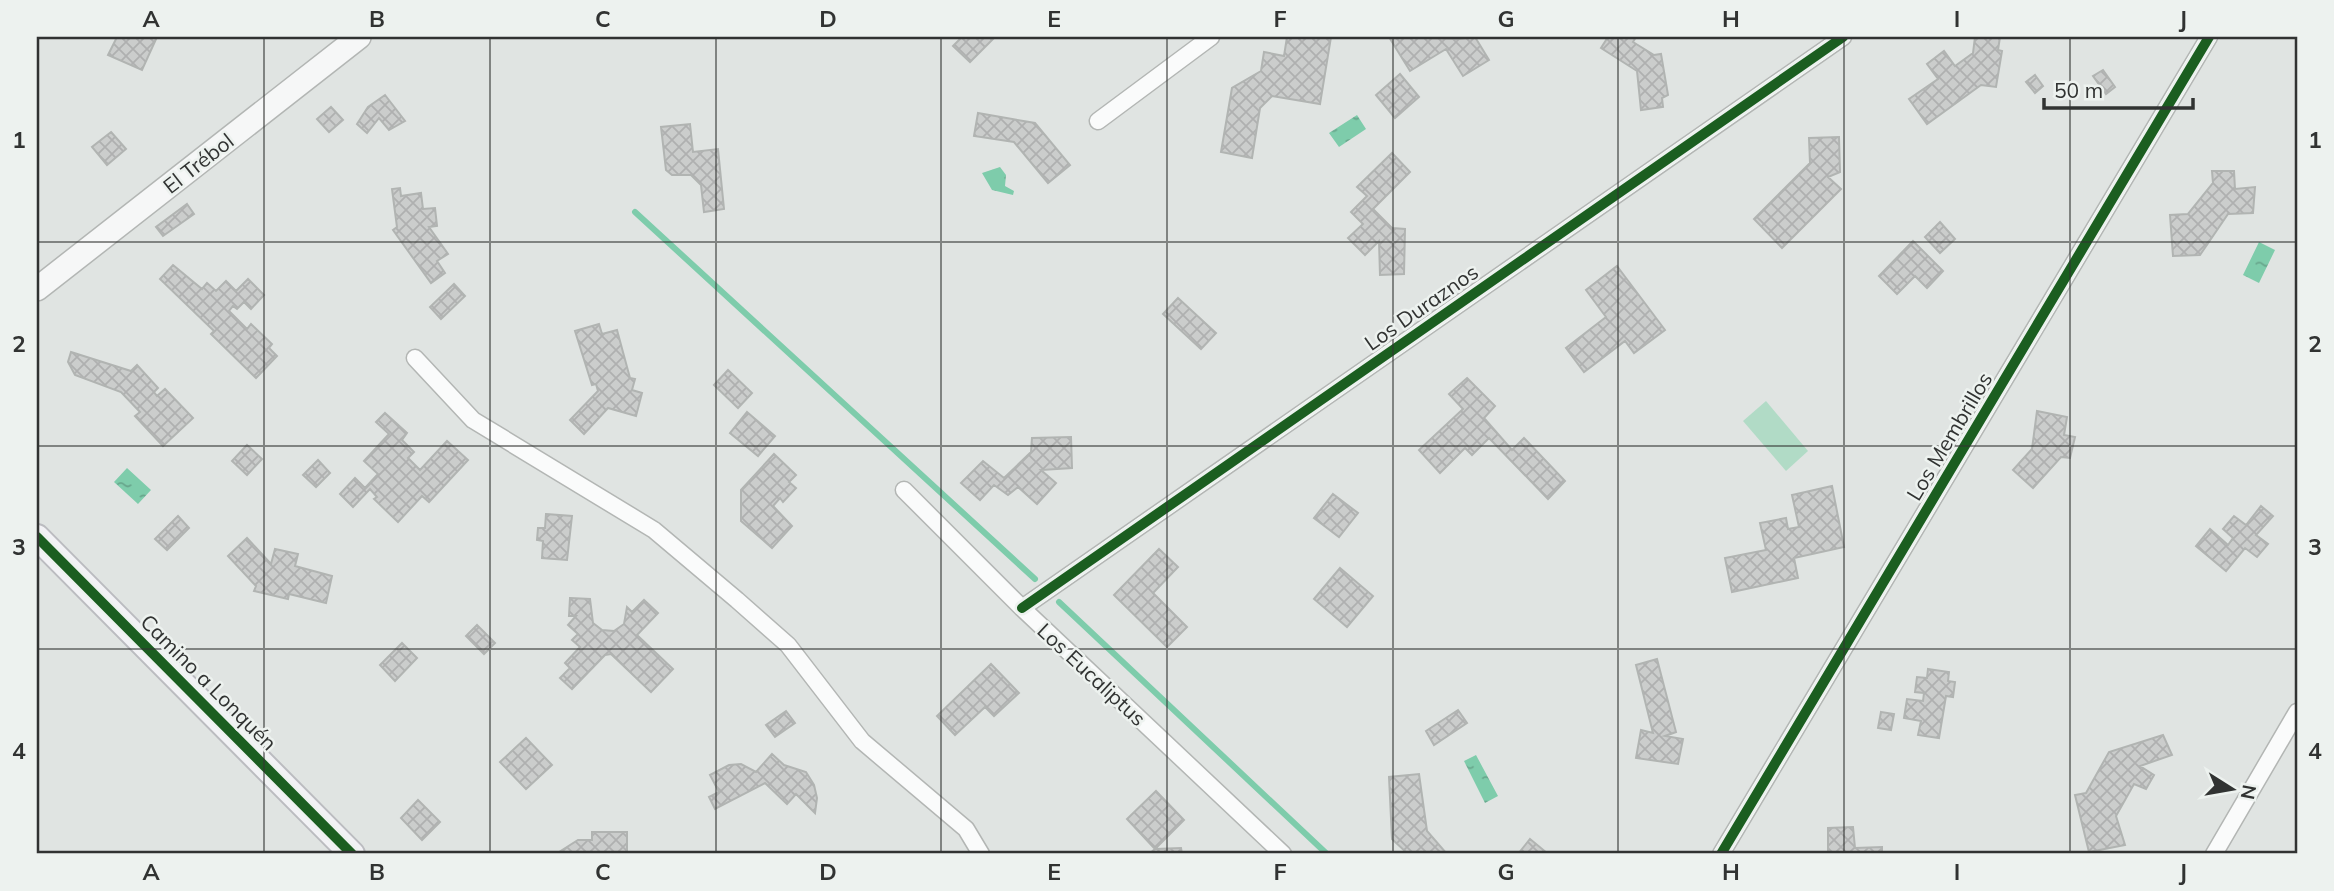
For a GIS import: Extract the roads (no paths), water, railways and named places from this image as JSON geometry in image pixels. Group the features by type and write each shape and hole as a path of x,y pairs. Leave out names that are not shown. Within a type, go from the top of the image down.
{"main road":[{"name":"El Trébol","path":"37,289 359,37"},
{"name":"Camino a Lonquén","path":"37,537 352,854"}],"street":[{"path":"1098,121 1211,37"},
{"name":"Los Duraznos","path":"1022,608 1843,37"},
{"name":"Los Membrillos","path":"1721,854 2209,37"},
{"path":"415,358 473,420 654,530 737,600 788,645 862,741 966,829 981,854"},
{"name":"Los Eucaliptus","path":"904,491 1022,608 1283,854"},
{"path":"2214,854 2297,712"}],"water":[{"path":"1357,115 1366,129 1339,147 1329,133"},
{"path":"1000,167 1006,175 1005,186 1014,191 1013,195 992,190 982,173"},
{"path":"2259,242 2275,250 2259,283 2243,275"},
{"path":"127,468 151,490 138,504 114,482"},
{"path":"1476,755 1498,796 1485,803 1464,761"}],"waterway":[{"path":"635,212 1035,579"},
{"path":"1059,602 1327,854"}]}
